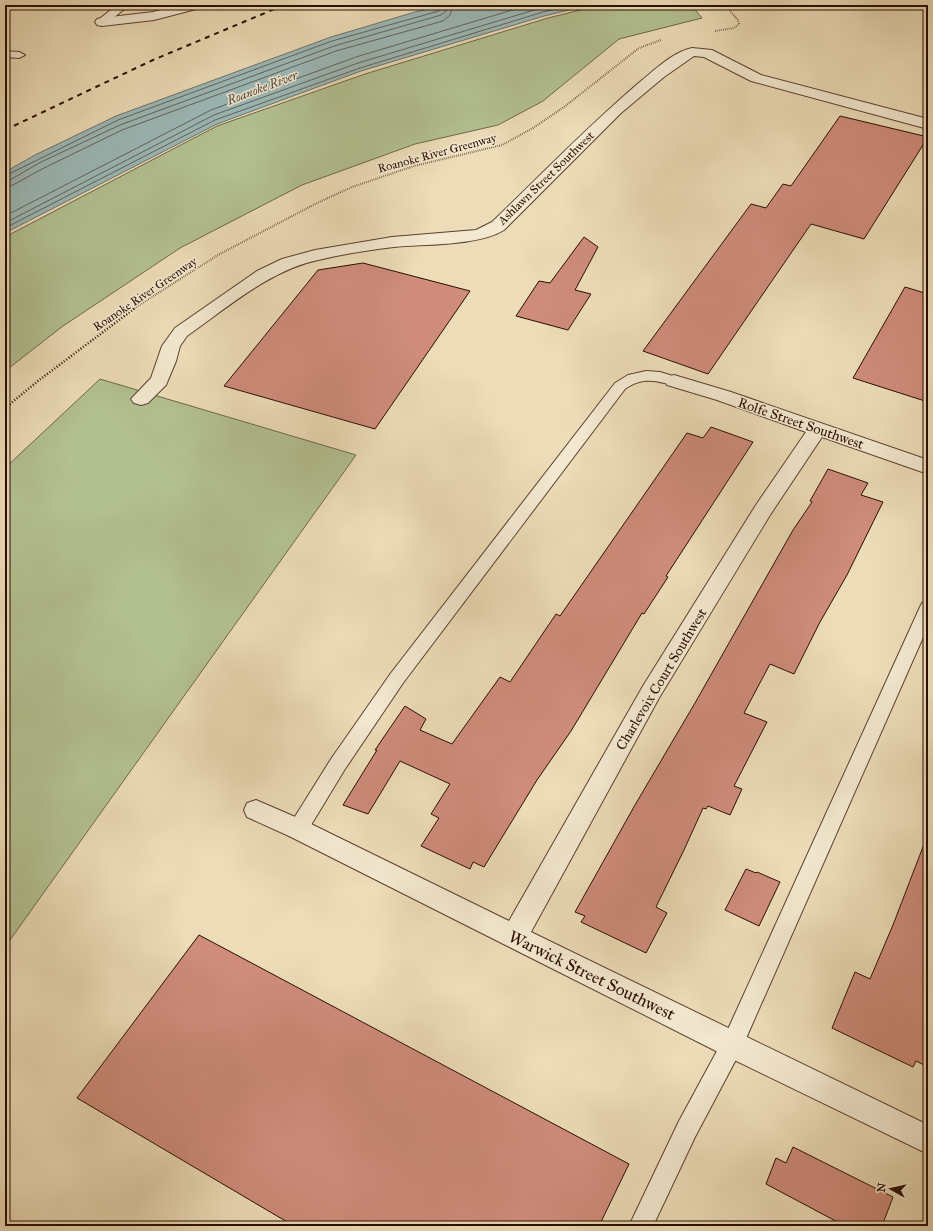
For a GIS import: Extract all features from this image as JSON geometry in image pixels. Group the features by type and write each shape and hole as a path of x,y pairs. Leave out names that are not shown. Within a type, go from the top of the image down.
{"street":[{"path":"102,22 154,16 195,5"},
{"name":"Ashlawn Street Southwest","path":"141,399 159,381 171,346 181,332 263,275 288,264 315,255 392,242 478,235 492,230 498,226 616,110 659,74 692,52 707,53 756,78 928,124"},
{"name":"Rolfe Street Southwest","path":"674,381 724,396 928,467"},
{"name":"Charlevoix Court Southwest","path":"514,937 651,692 763,510 818,429"},
{"name":"Warwick Street Southwest","path":"256,810 298,829 732,1045 928,1140"}],"lane":[{"path":"102,22 124,5"},
{"path":"5,54 19,55"},
{"path":"298,829 338,764 397,678 620,386 627,380 641,375 656,376 674,381"},
{"path":"642,1226 687,1129 732,1045 928,607"}],"path":[{"path":"708,32 734,28 739,24 738,20 725,5"},
{"name":"Roanoke River Greenway","path":"5,408 38,381 138,306 218,255 317,203 352,188 414,166 502,145 534,128 564,107 626,57 640,48 666,38"}],"green space":[{"path":"600,5 691,5 702,18 619,39 543,101 498,125 415,144 302,185 180,248 63,326 5,371 5,237 217,126 365,74 548,18"},
{"path":"100,379 356,455 5,947 5,468"}],"water":[{"name":"Roanoke River","path":"446,5 590,5 544,16 361,71 217,124 5,233 5,172 35,155 116,116 331,37 415,12"}],"building":[{"path":"840,116 928,137 864,239 811,224 708,374 643,351 751,204 766,208 783,184 791,186"},
{"path":"584,237 598,247 575,290 591,294 568,330 516,316 539,281 550,283"},
{"path":"363,263 470,291 375,429 224,386 318,270"},
{"path":"905,287 928,294 928,402 853,378"},
{"path":"711,427 753,442 666,576 668,577 644,614 642,613 571,731 537,780 484,867 473,862 470,869 421,846 439,818 431,814 450,784 400,761 368,814 343,805 377,750 375,750 405,706 426,719 420,730 452,744 500,677 510,682 556,614 560,616 687,433 703,438"},
{"path":"828,469 868,483 861,495 883,502 847,575 820,622 794,674 770,664 744,713 767,722 734,786 742,789 730,815 708,806 706,809 703,808 656,907 667,913 646,953 581,922 585,916 575,912 793,530 812,502 810,501"},
{"path":"926,839 928,839 928,1067 916,1061 913,1067 832,1028 855,972 870,979 893,925"},
{"path":"746,869 780,882 759,926 725,910"},
{"path":"199,935 629,1164 599,1226 294,1226 77,1098"},
{"path":"793,1147 893,1197 882,1226 845,1226 766,1184 776,1158 786,1163"}],"railway":[{"path":"5,130 153,60 284,5"}]}
